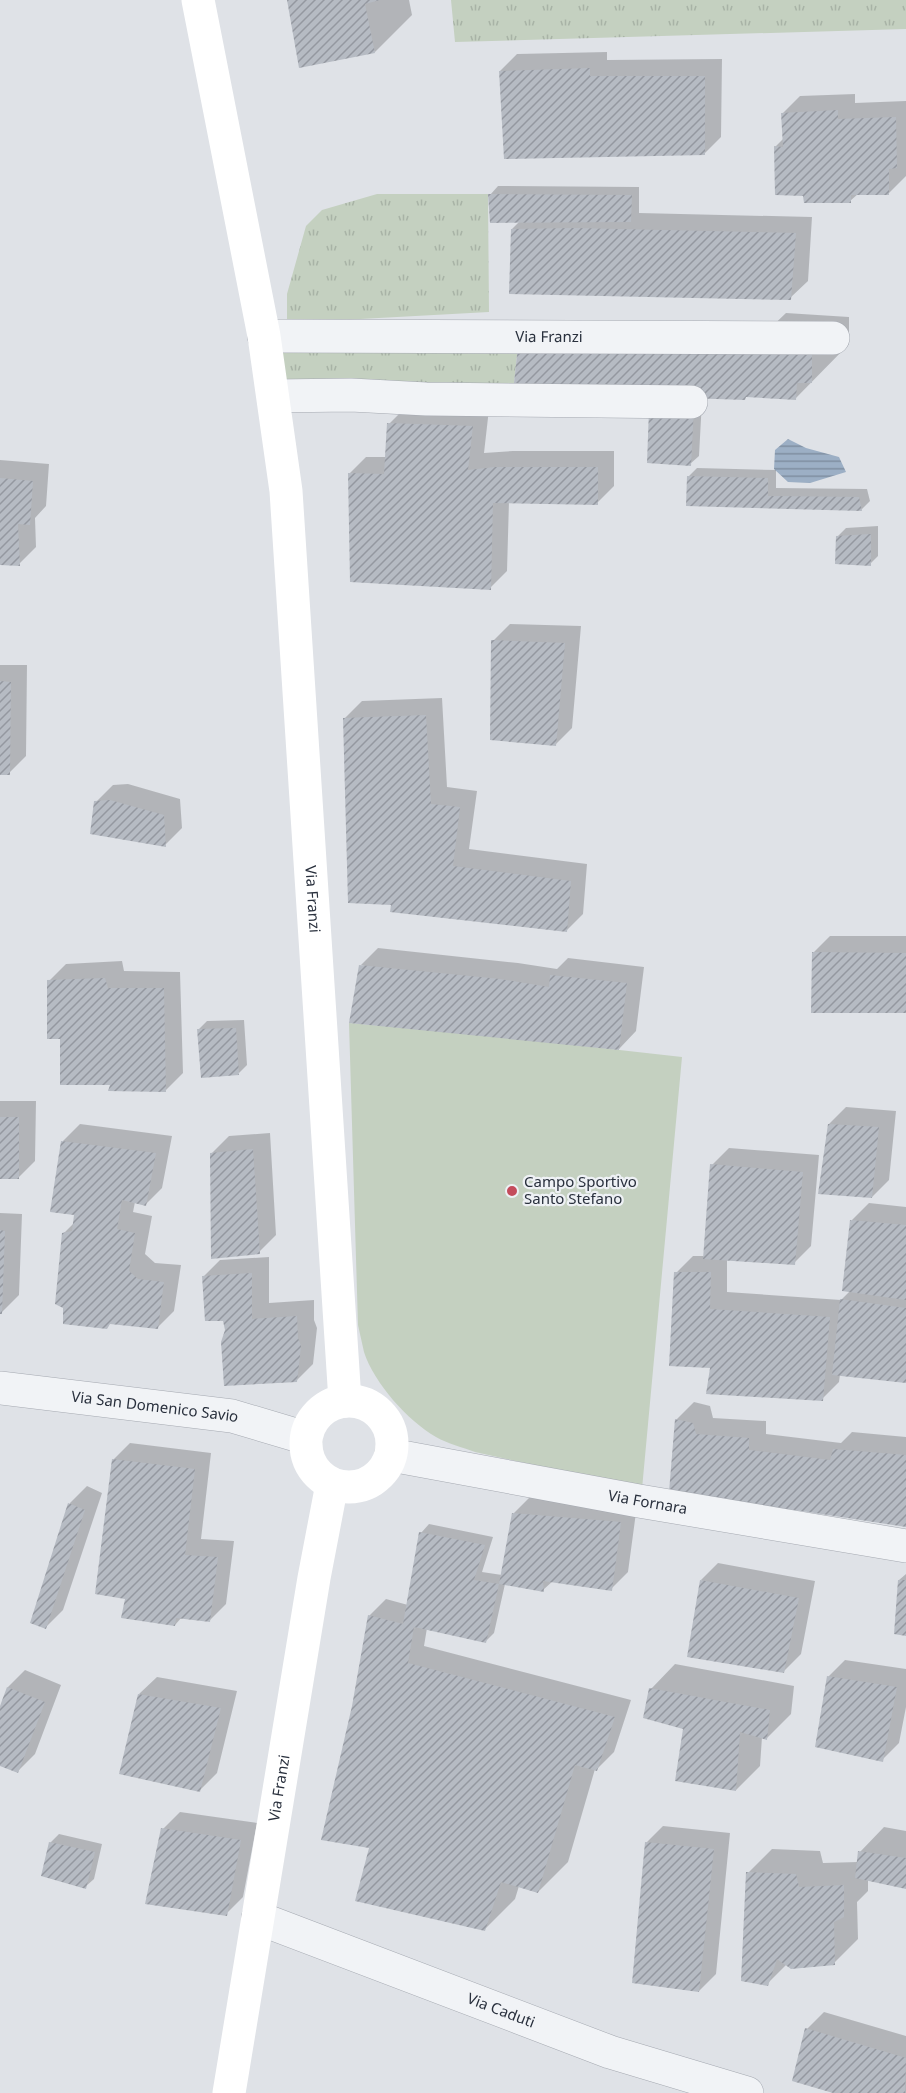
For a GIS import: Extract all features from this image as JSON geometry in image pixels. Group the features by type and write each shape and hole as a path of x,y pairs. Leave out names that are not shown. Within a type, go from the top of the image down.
{"main road":[{"name":"Via Franzi","path":"198,0 264,336 286,491 345,1401"},
{"path":"345,1401 358,1402 371,1407 382,1416 390,1428 393,1442 385,1469 375,1479 361,1486 346,1488 332,1484 320,1476 311,1465 306,1452 306,1438 310,1424 319,1412 345,1401"},
{"name":"Via Franzi","path":"229,2093 314,1578 332,1484"}],"street":[{"name":"Via Franzi","path":"264,336 833,338"},
{"path":"274,396 351,395 426,399 692,402"},
{"name":"Via San Domenico Savio","path":"0,1388 232,1416 306,1438"},
{"name":"Via Fornara","path":"391,1455 628,1499 906,1546"},
{"name":"Via Caduti","path":"258,1918 610,2052 747,2093"}],"green space":[{"path":"451,0 906,0 906,29 455,42"},
{"path":"377,194 488,194 489,312 287,323 287,294 306,226 322,210"},
{"path":"518,346 513,392 286,390 279,349"},
{"name":"Campo Sportivo Santo Stefano","path":"349,1023 495,1036 682,1057 642,1489 475,1452 445,1442 414,1421 393,1400 376,1376 364,1352 358,1325"}],"water":[{"path":"788,439 806,448 839,457 846,472 810,483 788,482 774,469 775,450"}],"building":[{"path":"287,0 380,0 365,4 375,53 299,68"},
{"path":"590,68 590,76 705,76 705,155 504,159 499,71"},
{"path":"838,110 838,119 896,117 897,168 889,169 889,195 851,195 851,203 804,203 803,196 775,195 774,146 783,147 781,113"},
{"path":"488,194 632,195 631,222 490,223"},
{"path":"574,228 796,233 791,300 509,294 511,229"},
{"path":"518,346 812,354 812,383 797,383 796,400 513,392"},
{"path":"694,407 691,466 647,463 649,409"},
{"path":"387,423 473,426 468,470 495,467 598,467 598,505 493,503 491,590 350,582 348,473 384,474"},
{"path":"687,476 768,478 768,496 859,497 862,511 686,506"},
{"path":"0,478 33,481 30,525 18,524 20,566 0,565"},
{"path":"871,534 871,566 835,564 836,536"},
{"path":"491,640 565,643 556,746 490,740"},
{"path":"0,681 11,682 10,775 0,775"},
{"path":"426,715 431,804 460,807 453,866 571,881 567,932 390,912 391,905 348,903 343,718"},
{"path":"110,800 164,815 166,847 90,834 94,801"},
{"path":"812,952 906,953 906,1013 811,1013"},
{"path":"359,965 500,979 549,987 550,975 627,983 619,1050 349,1023"},
{"path":"105,978 108,988 164,988 166,1092 108,1091 110,1085 60,1085 60,1039 47,1039 47,980"},
{"path":"236,1028 239,1075 201,1078 197,1029"},
{"path":"0,1117 19,1117 19,1179 0,1179"},
{"path":"828,1124 879,1127 872,1198 818,1194"},
{"path":"61,1141 156,1153 146,1206 122,1200 117,1229 135,1233 129,1271 138,1279 164,1282 158,1329 110,1324 107,1329 63,1324 63,1308 55,1304 62,1233 72,1231 74,1215 50,1212"},
{"path":"253,1149 260,1254 211,1259 210,1153"},
{"path":"710,1164 803,1172 795,1265 703,1259"},
{"path":"850,1220 906,1225 906,1300 842,1291"},
{"path":"0,1230 5,1231 2,1314 0,1314"},
{"path":"674,1272 711,1272 710,1309 830,1317 823,1401 706,1394 710,1368 669,1366"},
{"path":"252,1273 252,1319 297,1316 298,1338 301,1346 297,1382 224,1386 221,1342 225,1330 223,1321 205,1321 202,1276"},
{"path":"840,1299 906,1308 906,1383 832,1375"},
{"path":"675,1419 693,1423 696,1434 749,1438 749,1450 830,1460 833,1449 906,1455 906,1527 669,1492"},
{"path":"112,1459 195,1469 185,1555 218,1557 210,1622 176,1618 175,1626 121,1618 125,1599 95,1594"},
{"path":"68,1503 85,1510 46,1629 30,1623"},
{"path":"512,1513 621,1522 612,1591 543,1581 544,1592 499,1584"},
{"path":"419,1532 485,1545 474,1580 499,1584 486,1643 414,1627 408,1663 615,1717 597,1771 575,1765 538,1893 501,1882 485,1931 355,1901 369,1848 321,1840 352,1706 368,1615 403,1624"},
{"path":"700,1580 799,1598 784,1673 687,1657"},
{"path":"898,1580 906,1580 906,1636 894,1634"},
{"path":"827,1676 897,1687 883,1762 815,1747"},
{"path":"7,1687 45,1702 18,1773 0,1766 0,1706"},
{"path":"649,1688 770,1710 767,1740 740,1732 736,1791 675,1781 683,1729 643,1718"},
{"path":"138,1694 221,1708 200,1792 119,1774"},
{"path":"161,1828 241,1840 227,1916 145,1904"},
{"path":"49,1842 95,1852 86,1889 41,1876"},
{"path":"645,1842 714,1849 699,1992 632,1983"},
{"path":"858,1851 906,1858 906,1889 855,1878"},
{"path":"746,1872 796,1874 799,1887 844,1885 844,1917 834,1922 835,1965 791,1969 777,1959 768,1986 741,1981"},
{"path":"805,2028 906,2058 905,2093 833,2093 792,2081"}],"place":[{"name":"Campo Sportivo Santo Stefano","path":"512,1191"}]}
